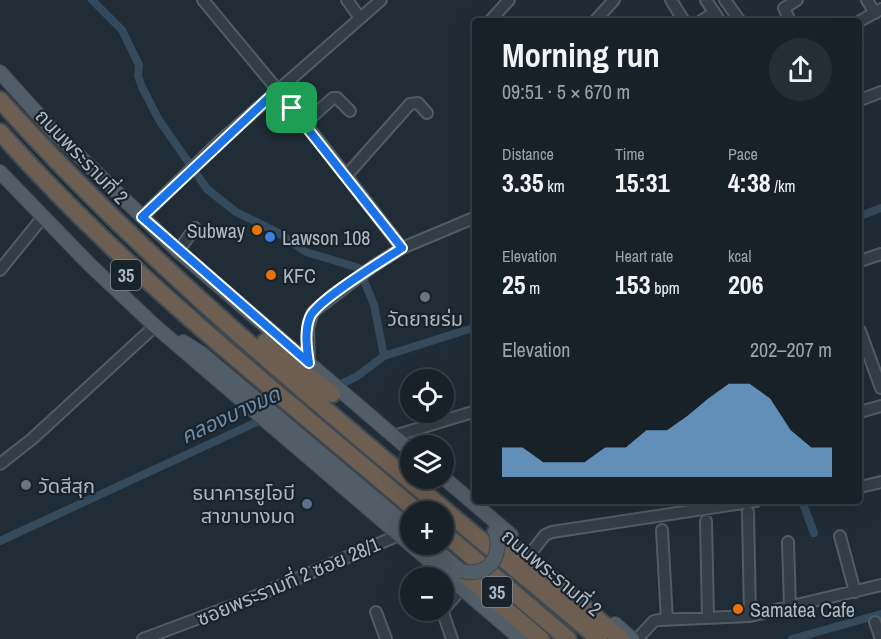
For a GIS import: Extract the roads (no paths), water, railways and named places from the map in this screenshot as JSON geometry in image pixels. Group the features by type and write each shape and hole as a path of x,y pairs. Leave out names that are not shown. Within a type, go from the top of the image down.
{"highway":[{"name":"ถนนพระรามที่ 2","path":"0,100 42,147 166,270 294,380 335,399 599,639"},
{"path":"0,109 72,185 163,273 430,501"},
{"path":"0,132 68,204 144,276 405,501"},
{"name":"35","path":"0,144 65,215 256,399 298,422 400,510"},
{"path":"218,315 265,342 318,378 335,399"},
{"path":"454,521 593,639"},
{"path":"496,532 621,639"},
{"path":"454,542 568,639"},
{"name":"35","path":"454,554 552,639"},
{"path":"461,580 541,639"}],"main road":[{"name":"ถนนพระรามที่ 2","path":"0,72 53,132 178,251 309,363 318,378"},
{"name":"35","path":"0,172 155,326 256,399 280,433 400,528"},
{"path":"285,344 318,378"},
{"path":"256,399 400,528"},
{"name":"ถนนพระรามที่ 2","path":"335,399 400,441"},
{"path":"335,399 400,451"},
{"name":"ถนนพระรามที่ 2","path":"454,487 472,502"},
{"path":"439,555 461,580 491,565 498,550 496,532 445,489"},
{"name":"ถนนพระรามที่ 2","path":"474,504 632,639"},
{"name":"35","path":"432,555 461,580 514,637"}],"street":[{"path":"203,0 305,123 402,248"},
{"path":"346,0 360,18"},
{"path":"142,217 277,90 381,0"},
{"path":"493,18 509,0"},
{"path":"601,18 614,0"},
{"path":"671,0 682,18"},
{"path":"706,0 717,17"},
{"path":"725,0 739,18"},
{"path":"775,0 786,17 797,0"},
{"path":"862,20 878,11 867,0"},
{"path":"862,99 881,92"},
{"path":"305,123 333,98 338,98 350,111"},
{"path":"346,176 410,104 418,103 427,113"},
{"path":"0,270 43,217"},
{"path":"309,363 307,347 310,316 358,277 402,248 472,219"},
{"path":"178,251 195,228"},
{"path":"862,260 881,254"},
{"path":"0,464 37,435 155,326"},
{"path":"862,337 881,388"},
{"path":"862,411 881,406"},
{"path":"394,436 472,412"},
{"path":"862,487 881,482"},
{"path":"531,553 544,536 552,532 676,506 701,504"},
{"path":"748,512 750,616"},
{"path":"706,521 708,618"},
{"path":"662,530 667,620"},
{"name":"ซอยพระรามที่ 2 ซอย 28/1","path":"143,639 272,590 400,534"},
{"path":"840,536 855,592"},
{"path":"789,542 790,607"},
{"path":"454,592 461,580"},
{"path":"637,639 654,621 750,616 881,585"},
{"path":"376,612 386,639"},
{"path":"446,621 452,639"},
{"path":"875,622 881,639"}],"waterway":[{"path":"92,0 122,30 139,65 138,76 142,87 159,120 207,189 236,212 277,232 306,252 359,268 374,305 384,356"},
{"name":"คลองบางมด","path":"862,215 881,208"},
{"name":"คลองบางมด","path":"334,387 356,377 384,356 472,328"},
{"name":"คลองบางมด","path":"0,541 311,397"},
{"path":"803,504 814,533"},
{"path":"792,639 881,614"}],"place":[{"name":"Subway","path":"257,230"},
{"name":"Lawson 108","path":"270,237"},
{"name":"KFC","path":"271,275"},
{"name":"วัดยายร่ม","path":"425,297"},
{"name":"วัดสีสุก","path":"26,485"},
{"name":"ธนาคารยูโอบี สาขาบางมด","path":"307,504"},
{"name":"Samatea Cafe","path":"738,609"}]}
